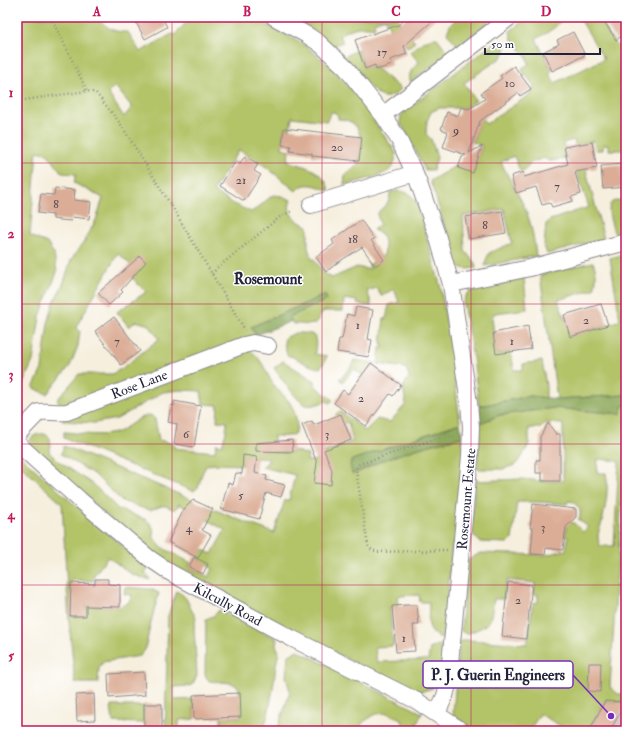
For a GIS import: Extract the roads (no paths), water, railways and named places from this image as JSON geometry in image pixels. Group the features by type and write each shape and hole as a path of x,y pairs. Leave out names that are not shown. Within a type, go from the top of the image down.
{"street":[{"name":"Rosemount Estate","path":"274,17 307,35 346,68 383,116 399,140 425,198 451,284 469,403 471,427 470,456 448,684 445,696 436,713"},
{"path":"383,116 510,17"},
{"path":"311,205 414,173"},
{"path":"451,284 530,268 626,242"},
{"name":"Rose Lane","path":"17,435 39,412 67,412 244,345 261,345"},
{"name":"Kilcully Road","path":"17,443 80,500 149,558 171,573 291,638 417,701 436,713 455,729"}],"place":[{"name":"P. J. Guerin Engineers","path":"611,716"}],"district":[{"name":"Rosemount","path":"268,279"}]}
